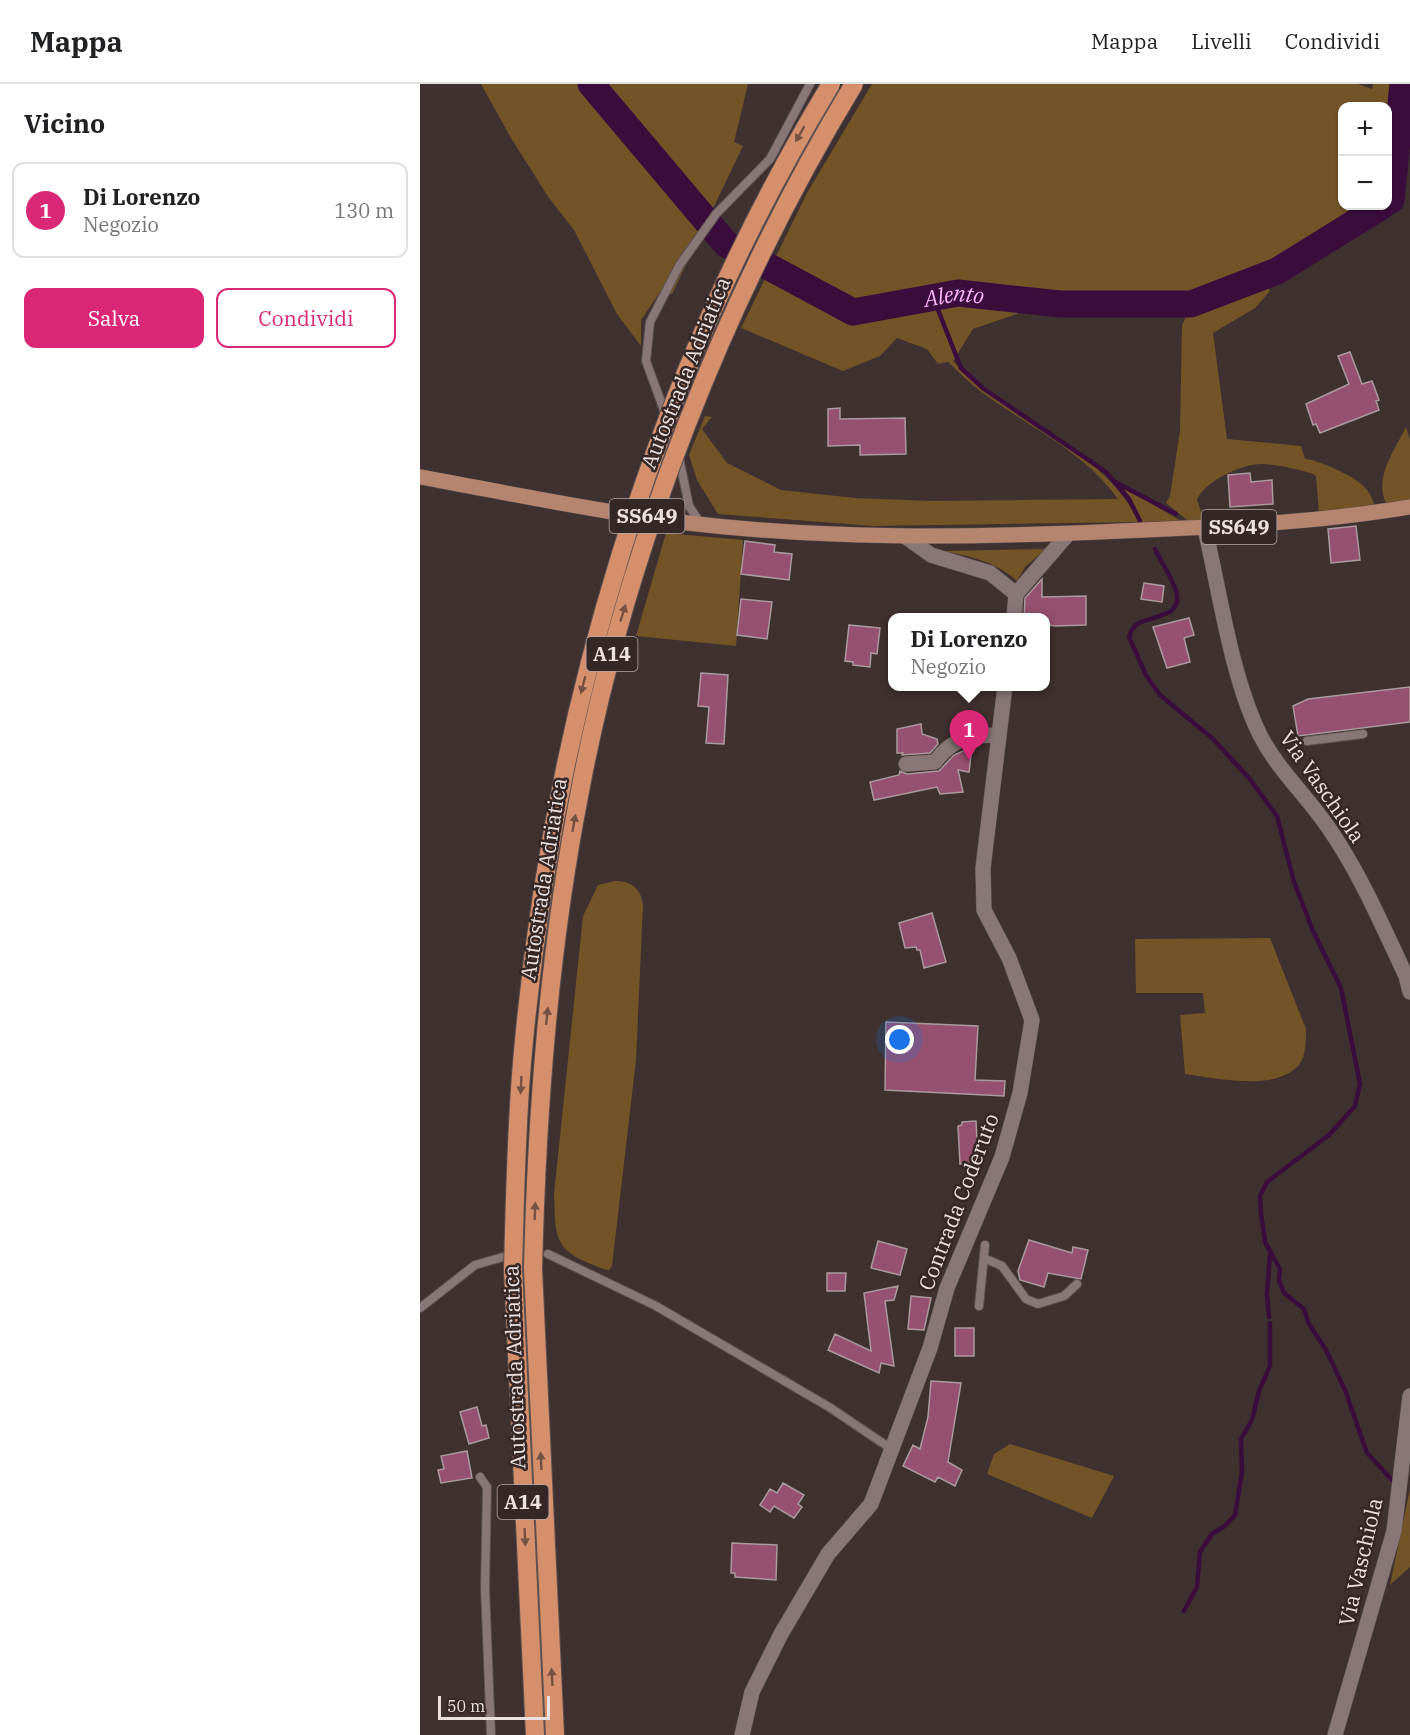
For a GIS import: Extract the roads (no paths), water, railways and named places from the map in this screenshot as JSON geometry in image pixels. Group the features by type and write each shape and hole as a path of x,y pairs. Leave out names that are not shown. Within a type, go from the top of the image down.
{"highway":[{"name":"Autostrada Adriatica","path":"535,1735 508,1263 521,1075 534,957 560,790 579,701 598,628 635,509 683,383 751,230 799,137 831,84"},
{"name":"Autostrada Adriatica","path":"555,1735 533,1269 542,1065 552,968 580,790 608,668 655,512 722,343 770,237 817,146 854,84"}],"main road":[{"name":"SS649","path":"420,477 701,524 791,533 906,537 1205,529 1323,520 1410,507"}],"street":[{"name":"Via Vaschiola","path":"1205,529 1215,582 1252,717 1276,762 1327,826 1351,864 1406,976 1410,992"},
{"path":"1015,613 1017,594 1068,534"},
{"path":"906,537 931,555 990,573 1017,594"},
{"name":"Contrada Coderuto","path":"742,1735 752,1692 781,1634 828,1554 871,1504 930,1348 947,1288 1002,1157 1020,1093 1032,1020 1009,958 984,910 983,868 1004,691"},
{"path":"906,764 935,762 951,743 966,736 999,735"},
{"name":"Via Vaschiola","path":"1335,1735 1394,1531 1410,1396"}],"lane":[{"path":"701,524 689,506 676,443 646,360 650,322 679,266 716,214 770,159 810,84"},
{"path":"1307,741 1363,734"},
{"path":"979,1306 986,1259 985,1245"},
{"path":"548,1254 656,1306 829,1407 893,1450"},
{"path":"986,1259 1002,1266 1026,1299 1038,1304 1064,1296 1077,1284"},
{"path":"420,1308 475,1265 508,1263"},
{"path":"480,1477 487,1487 485,1588 491,1735"}],"waterway":[{"name":"Alento","path":"591,84 726,244 853,312 958,293 1060,304 1191,304 1277,271 1376,210"},
{"name":"Alento","path":"1392,190 1403,84"},
{"path":"933,297 961,368 984,389 1106,472 1129,499 1140,521"},
{"path":"1115,482 1176,514"},
{"path":"1155,549 1176,591 1176,606 1166,614 1137,624 1129,637 1146,675 1160,695 1212,738 1249,778 1277,816 1294,882 1313,931 1341,988 1360,1084 1355,1106 1329,1135 1267,1182 1260,1196 1261,1213 1265,1242 1280,1269 1279,1280 1284,1293 1304,1309 1309,1324 1326,1350 1345,1390 1367,1453 1395,1483"},
{"path":"1269,1317 1267,1294 1270,1254"},
{"path":"1184,1611 1197,1587 1200,1552 1212,1534 1226,1525 1235,1515 1242,1472 1241,1439 1252,1420 1259,1391 1270,1366 1270,1323"}],"place":[{"name":"Di Lorenzo","path":"969,760"}]}
